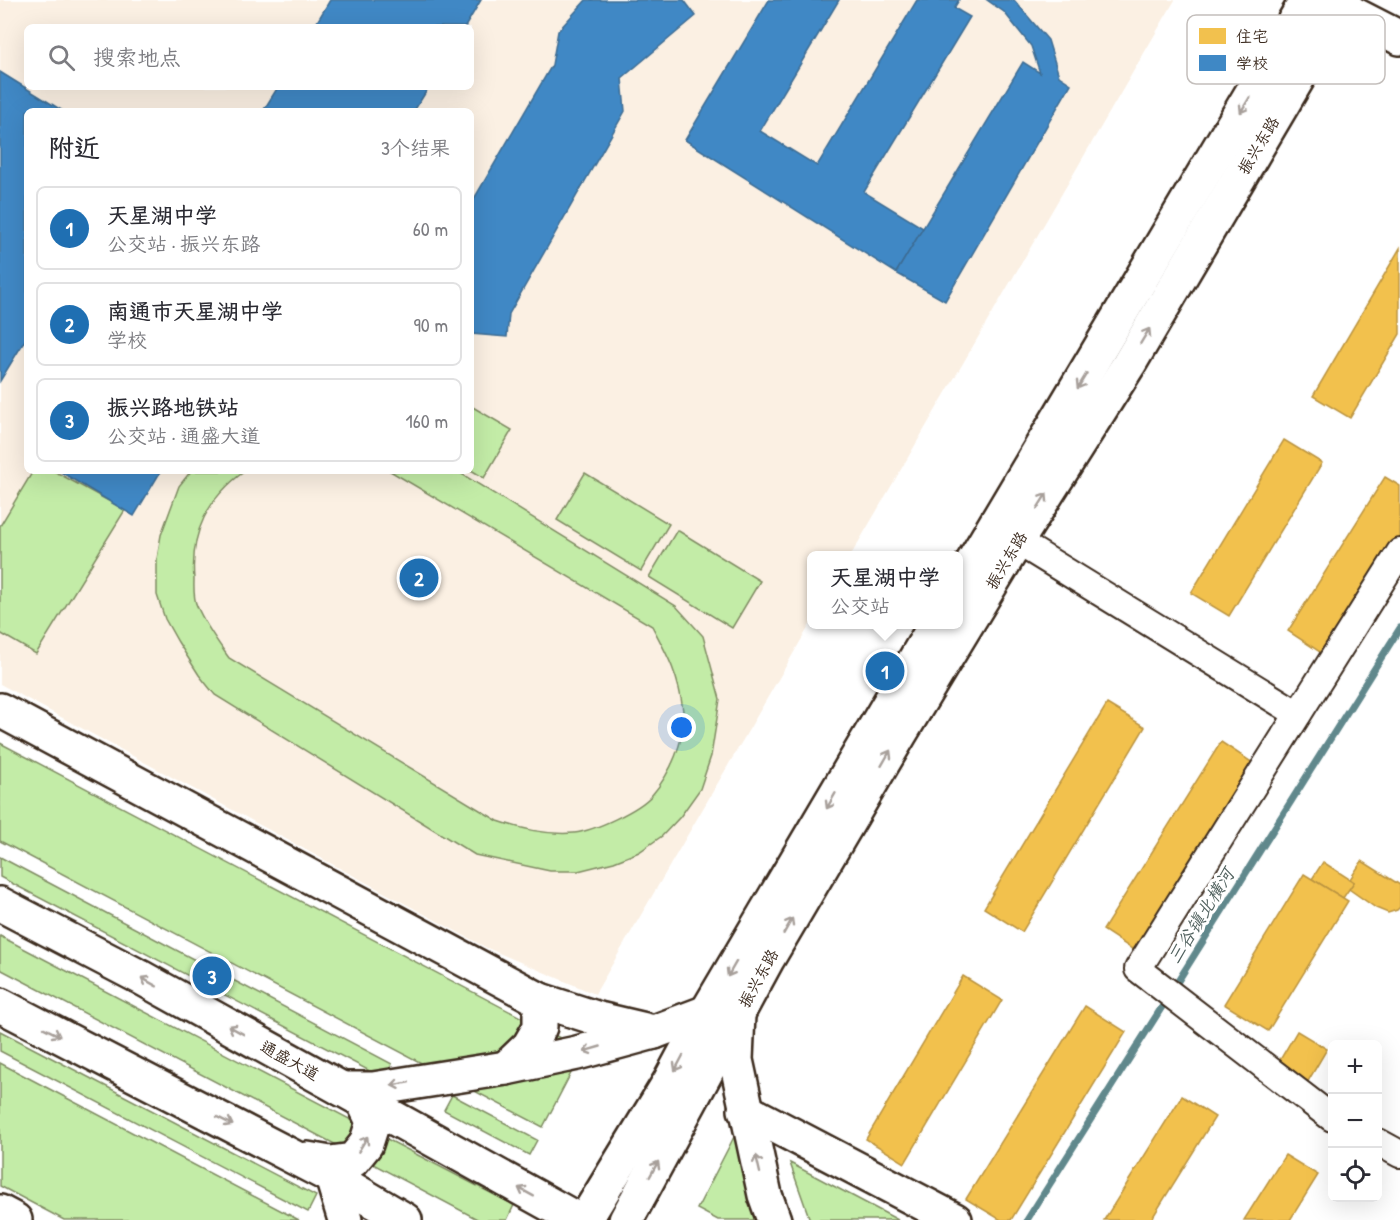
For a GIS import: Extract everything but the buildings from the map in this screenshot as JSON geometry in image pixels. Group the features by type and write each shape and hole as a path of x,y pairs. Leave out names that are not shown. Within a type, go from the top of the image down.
{"main road":[{"name":"振兴东路","path":"1299,15 1307,0"},
{"path":"1337,2 1360,15"},
{"path":"1385,29 1400,38"},
{"name":"振兴东路","path":"963,615 1006,534 1260,84"},
{"name":"振兴东路","path":"963,581 1006,534 1129,364 1290,84"},
{"name":"振兴东路","path":"626,1220 723,1013 933,629"},
{"name":"振兴东路","path":"585,1220 670,1081 768,958 900,734 956,629"},
{"path":"0,710 540,1000 599,1019 654,1032"},
{"name":"通盛大道","path":"0,904 142,978 578,1220"},
{"path":"506,1068 529,1046 540,1028 540,1000"},
{"path":"0,1005 293,1156 405,1220"},
{"path":"293,1156 330,1163 352,1160 366,1144 373,1122 353,1095 374,1089 506,1068 577,1053 723,1013 736,1060 765,1195 774,1220"},
{"path":"745,1110 955,1220"},
{"path":"332,1177 345,1220"},
{"path":"0,1212 15,1220"}],"street":[{"path":"1006,534 1298,714"},
{"path":"1328,1115 1138,969 1400,552"},
{"path":"1382,1145 1400,1154"}],"shaded area":[{"path":"0,0 1175,0 853,551 807,551 808,629 595,994 487,948 0,684"}],"green space":[{"path":"474,408 512,430 484,478 474,472"},
{"path":"585,473 669,524 641,571 557,520"},
{"path":"31,474 59,474 125,510 36,654 0,633 0,526"},
{"path":"189,474 241,474 232,481 212,505 204,518 195,546 194,592 196,603 207,626 229,658 498,821 516,827 555,833 574,833 604,824 646,801 659,787 671,767 682,733 683,711 676,677 668,657 652,626 395,474 462,474 676,606 703,636 720,699 711,756 700,789 680,817 662,836 639,852 614,862 578,871 550,871 475,855 215,695 178,642 165,619 157,595 157,559 161,535 179,486"},
{"path":"677,530 760,581 732,628 649,577"},
{"path":"0,743 583,1050 543,1127 0,841"},
{"path":"0,857 392,1064 385,1079 0,877"},
{"path":"0,936 359,1124 346,1150 0,969"},
{"path":"0,1031 316,1196 308,1212 0,1051"},
{"path":"0,1063 299,1220 64,1220 0,1186"},
{"path":"452,1095 537,1140 529,1155 444,1110"},
{"path":"735,1135 767,1220 718,1220 697,1209"},
{"path":"383,1137 514,1205 507,1220 479,1220 371,1163"},
{"path":"790,1163 898,1220 810,1220"}],"waterway":[{"name":"三谷镇北横河","path":"1173,989 1400,628"},
{"name":"三谷镇北横河","path":"1027,1220 1167,999"}],"place":[{"name":"南通市天星湖中学","path":"419,578"},
{"name":"天星湖中学","path":"885,671"},
{"name":"振兴路地铁站","path":"212,976"}]}
